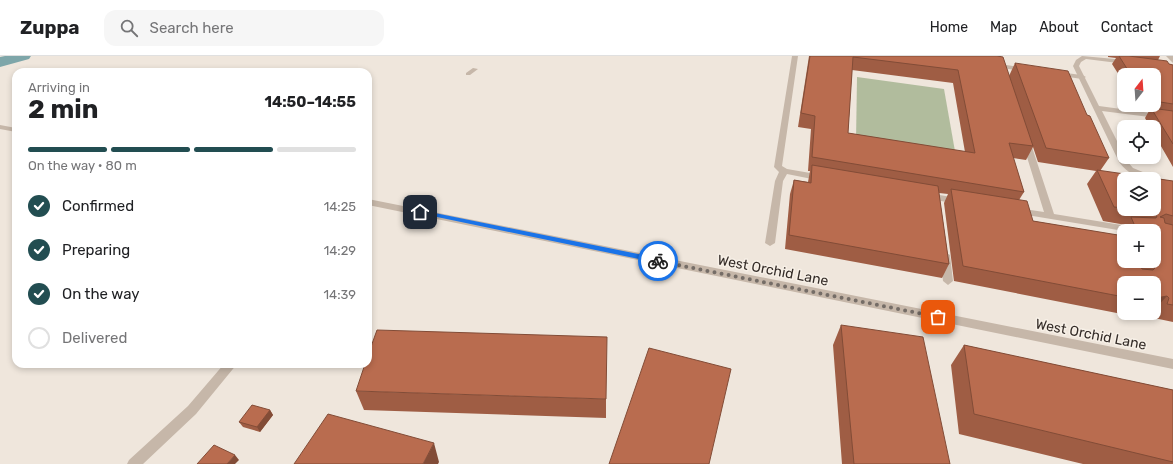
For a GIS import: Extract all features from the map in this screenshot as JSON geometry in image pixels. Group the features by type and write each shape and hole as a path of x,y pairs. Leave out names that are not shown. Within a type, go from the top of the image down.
{"street":[{"path":"795,56 778,167 784,171 830,179"},
{"path":"1170,56 1173,61"},
{"path":"1135,64 1084,57 1078,61 1076,66 1123,162 1130,170 1135,172"},
{"path":"986,64 1002,70 1037,71"},
{"path":"468,74 475,68"},
{"path":"1051,73 1082,77"},
{"path":"1097,108 1173,118"},
{"path":"0,127 12,129"},
{"path":"1023,134 1050,216"},
{"path":"770,243 779,181 784,171"},
{"path":"914,194 938,202 970,203"},
{"name":"West Orchid Lane","path":"372,203 1173,364"},
{"path":"1007,209 1117,227"},
{"path":"1111,226 1116,238"},
{"path":"943,243 948,281"},
{"path":"134,464 192,410 228,368"}],"green space":[{"path":"857,77 944,89 956,157 856,142"}],"building":[{"path":"810,56 1003,57 1033,146 1009,143 1024,192 812,157 815,116 801,113","holes":["853,57 958,70 975,153 848,133"]},
{"path":"1119,56 1167,61 1169,64 1173,65 1173,104 1161,102 1161,68 1127,68"},
{"path":"1015,63 1068,71 1087,115 1090,116 1109,158 1046,148"},
{"path":"1161,109 1173,111 1173,144 1161,124 1161,120 1158,120 1153,112 1161,112"},
{"path":"812,165 938,186 949,264 789,235 794,180 811,183"},
{"path":"1097,170 1117,173 1117,207 1114,207"},
{"path":"1161,179 1173,181 1173,216 1166,214 1160,217 1164,218 1165,223 1173,225 1173,305 1167,304 1169,298 1167,296 1161,297 1161,276 1117,276 1117,296 963,266 951,189 1027,201 1033,221 1117,235 1117,268 1142,268 1153,270 1155,268 1161,268 1161,224 1134,224 1131,217 1156,218 1157,216 1161,216"},
{"path":"841,325 923,337 950,464 854,464"},
{"path":"377,330 607,337 606,399 356,391 364,368 372,368 372,344"},
{"path":"964,345 1173,390 1173,462 974,414"},
{"path":"649,348 731,369 709,464 609,464"},
{"path":"252,405 270,410 257,427 239,422"},
{"path":"328,414 434,443 423,464 294,464"},
{"path":"214,445 235,455 227,464 197,464"}],"waterway":[{"path":"0,62 23,56"}],"way so far":[{"path":"658,261 938,317"}],"route":[{"path":"420,212 658,261"}]}
